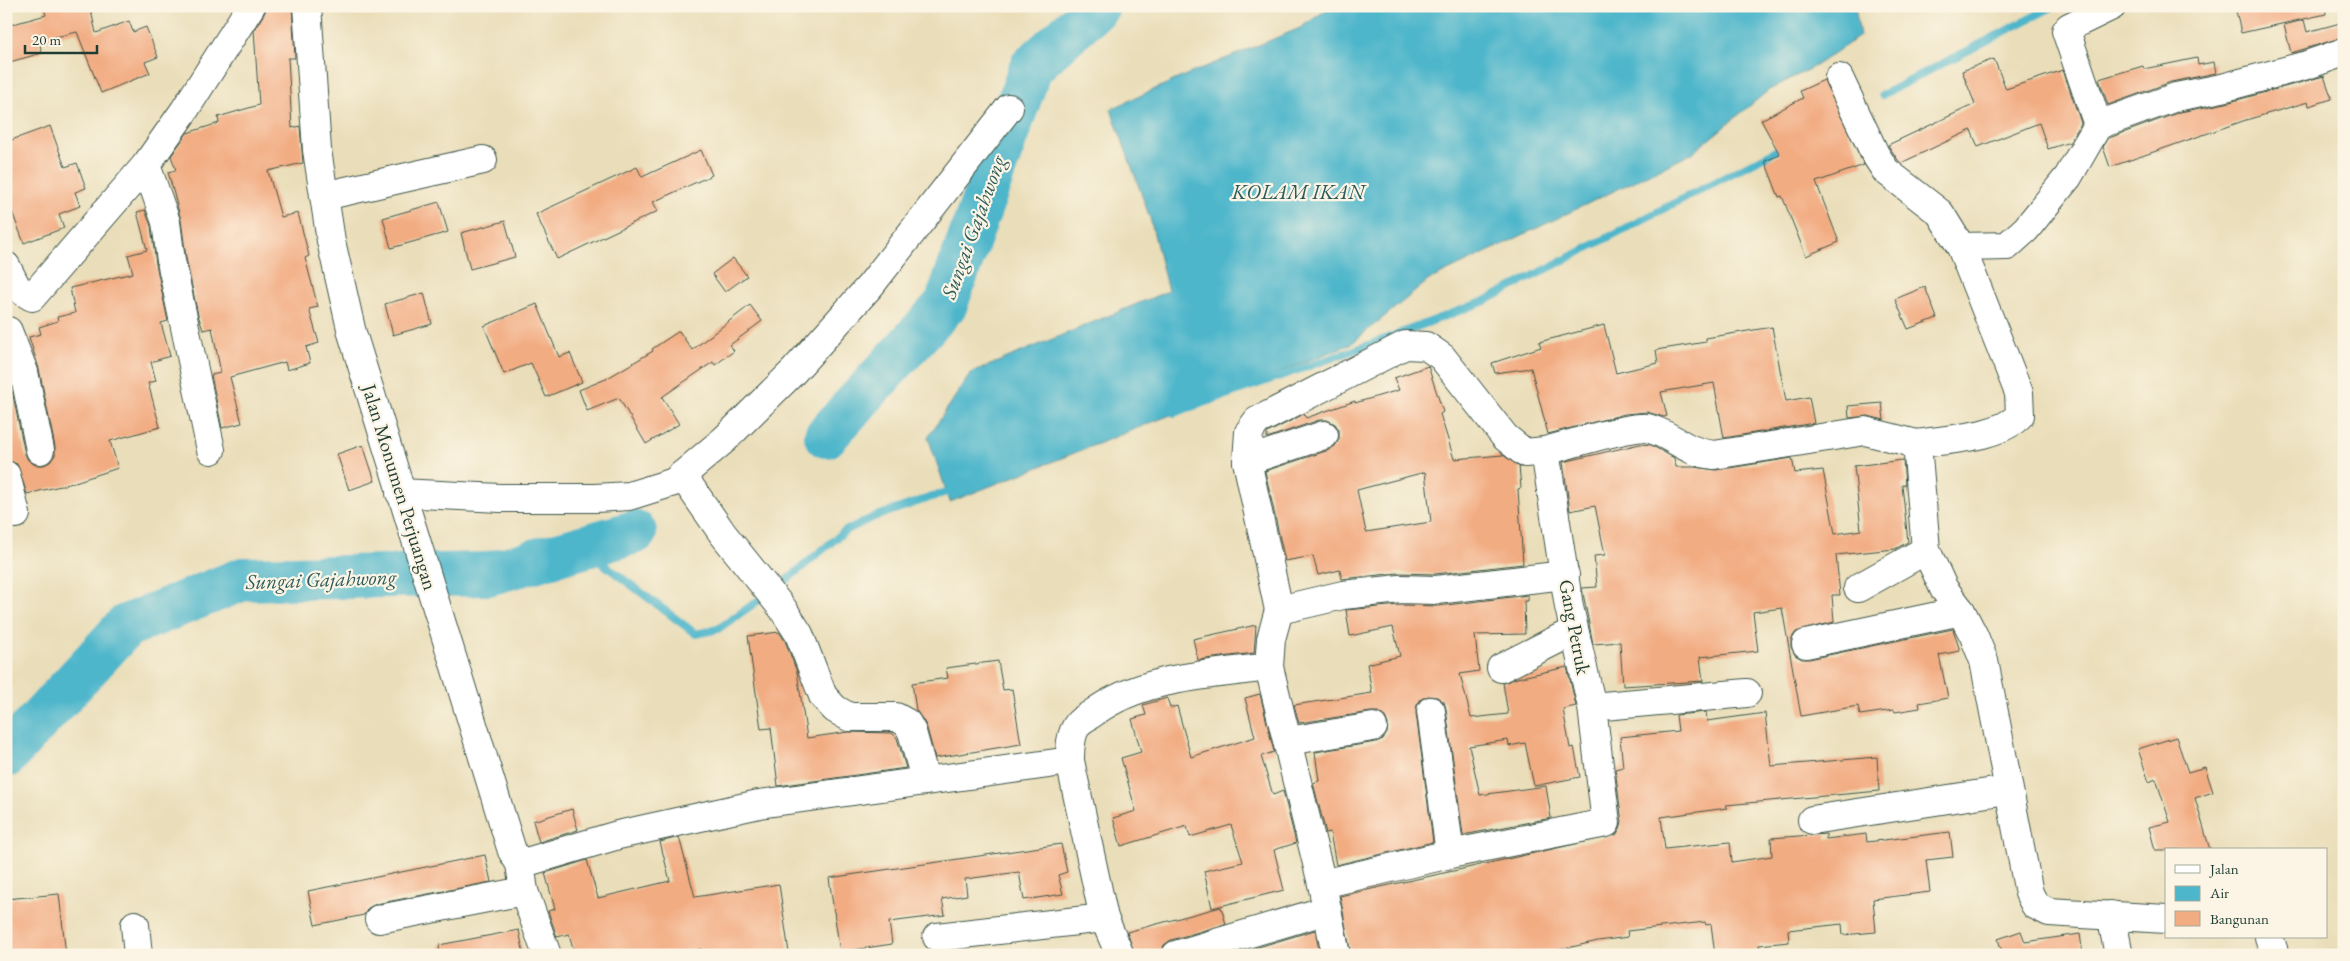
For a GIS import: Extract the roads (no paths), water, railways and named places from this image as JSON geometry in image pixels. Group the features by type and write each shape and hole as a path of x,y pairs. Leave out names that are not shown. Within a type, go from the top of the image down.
{"street":[{"path":"40,450 24,372 7,332 32,297 120,197 146,164 184,111 251,6"},
{"name":"Jalan Monumen Perjuangan","path":"307,6 317,150 331,241 352,333 512,850 520,864 524,891 547,955"},
{"path":"2098,125 2066,31 2069,27 2112,6"},
{"path":"1961,247 2007,246 2026,229 2068,177 2098,125 2176,97 2222,88 2307,65 2344,52"},
{"path":"1336,955 1288,742 1269,667 1271,639 1279,610 1247,461 1248,432 1257,421 1405,346 1426,346 1442,357 1498,430 1525,453 1545,451 1646,428 1698,453 1714,455 1865,431 1917,444 1991,432 2006,427 2020,415 2019,393 1961,247 1940,213 1886,171 1875,154 1839,78"},
{"path":"400,493 509,498 604,498 629,496 674,482 725,439 793,372 870,286 1010,108"},
{"path":"324,196 483,160"},
{"path":"146,164 166,222 171,261 211,450"},
{"path":"6,266 18,288 32,297"},
{"path":"1247,461 1324,435"},
{"path":"1917,444 1926,550 1944,589 1961,611 1984,661 2024,874 2029,893 2035,905 2050,912 2165,919"},
{"name":"Gang Petruk","path":"1176,955 1324,897 1450,854 1606,824 1592,707 1574,631 1545,451"},
{"path":"6,475 16,514"},
{"path":"682,475 723,534 783,609 799,634 823,696 836,709 849,716 896,717 907,723 912,732 925,779"},
{"path":"1858,588 1926,550"},
{"path":"1279,610 1343,595 1400,589 1436,590 1565,576"},
{"path":"1806,644 1961,611"},
{"path":"1501,668 1574,631"},
{"path":"1120,955 1104,918 1070,761 1070,744 1078,724 1107,703 1141,688 1187,678 1269,667"},
{"path":"1592,707 1747,693"},
{"path":"1430,711 1450,854"},
{"path":"1288,742 1373,727"},
{"path":"520,864 618,835 758,804 925,779 1070,761"},
{"path":"1812,820 2007,790"},
{"path":"379,919 524,891"},
{"path":"2111,915 2119,955"},
{"path":"937,937 1104,918"},
{"path":"135,925 138,955"},
{"path":"2269,938 2275,955"}],"water":[{"name":"KOLAM IKAN","path":"1332,6 1855,6 1860,36 1815,66 1769,90 1691,154 1429,280 1351,344 950,502 928,437 971,373 1168,291 1150,218 1111,109 1186,75 1300,28"}],"waterway":[{"name":"Sungai Gajahwong","path":"826,436 946,304 1031,67 1098,6"},
{"path":"1882,95 2054,6"},
{"path":"1174,413 1369,345 1485,301 1785,146"},
{"path":"581,547 696,634 718,629 783,583 845,531 874,517 955,489"},
{"name":"Sungai Gajahwong","path":"6,756 126,626 243,579 488,574 635,532"}]}
